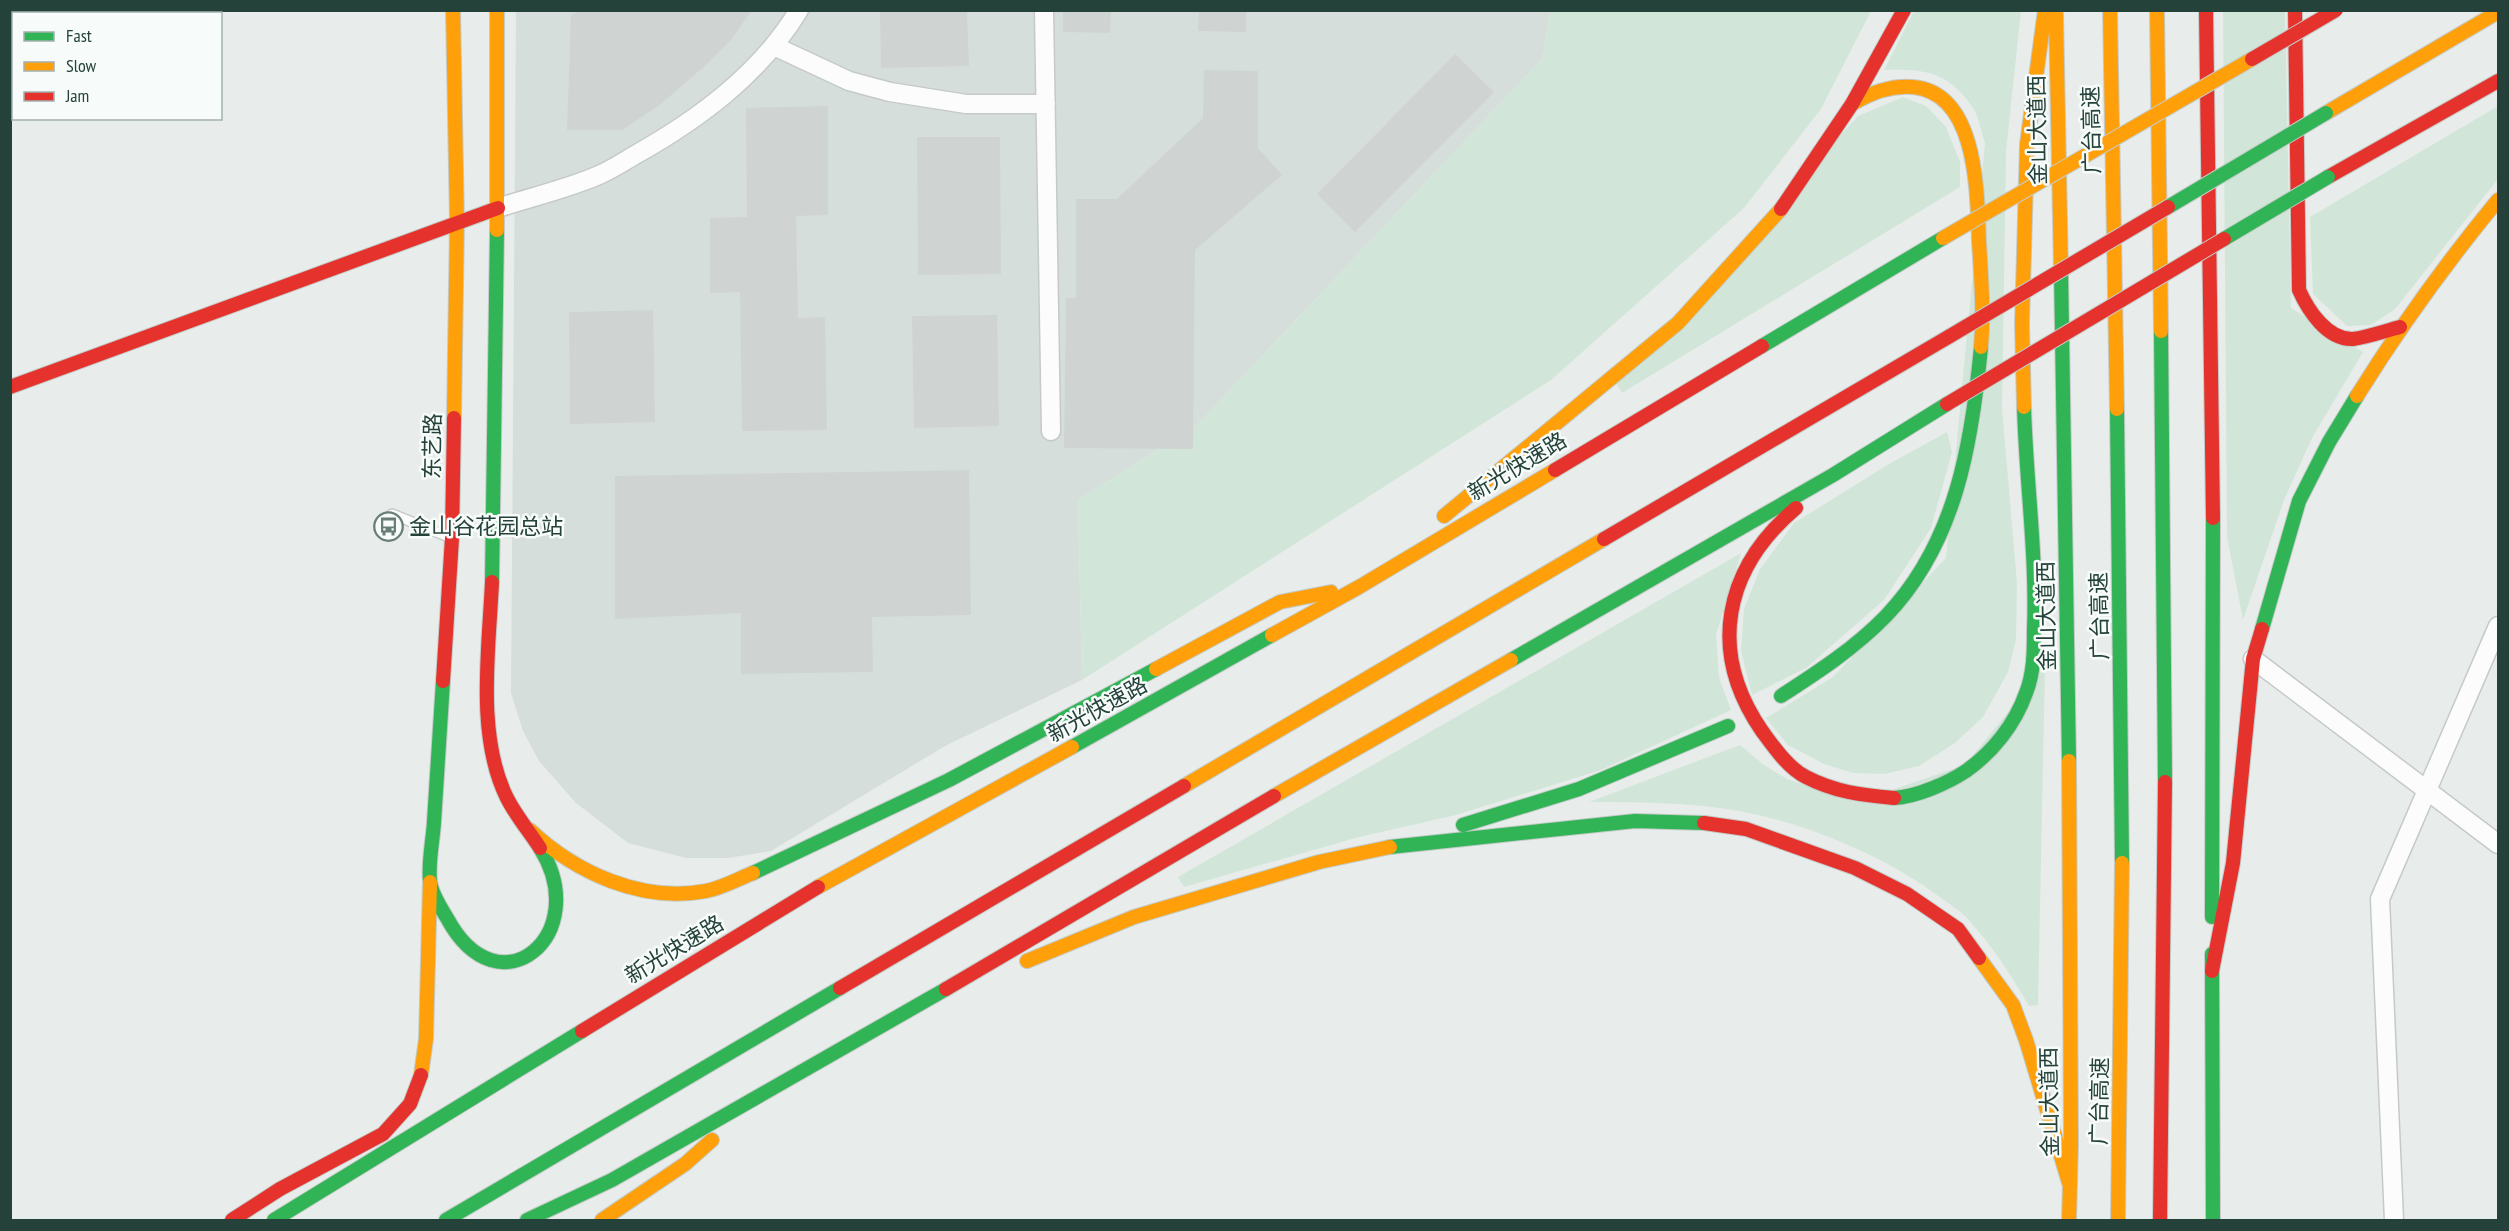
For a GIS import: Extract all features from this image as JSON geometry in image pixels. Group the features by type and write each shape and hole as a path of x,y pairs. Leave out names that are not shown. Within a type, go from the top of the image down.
{"main road":[{"name":"东艺路","path":"232,1221 280,1189 383,1134 410,1104 421,1078 426,1039 430,882 452,538 457,222 453,10"},
{"path":"430,882 452,930 466,948 477,957 493,962 509,962 530,955 544,942 553,927 557,896 555,879 548,858 507,796 494,749 486,703 494,530 498,207 497,10"},
{"path":"530,831 549,848 608,881 662,894 707,891 765,868 949,780 1280,602 1359,587 1678,322 1786,203 1852,104 1905,10"},
{"path":"1833,475 1776,525 1754,554 1737,590 1729,615 1728,645 1738,684 1751,715 1774,748 1803,776 1846,793 1896,798 1948,783 1982,760 2012,724 2027,692 2032,664 2036,590 2025,452 2022,324 2027,144 2045,10"},
{"name":"金山大道西","path":"2056,10 2069,657 2069,1221"},
{"name":"广台高速","path":"2109,10 2122,782 2121,1111 2118,1221"},
{"path":"2157,10 2163,548 2163,1066 2160,1221"},
{"path":"2206,10 2213,541 2213,1221"},
{"path":"2295,10 2300,290 2307,311 2329,332 2351,339 2400,327"},
{"name":"新光快速路","path":"274,1221 799,898 1359,587 1942,238 2336,10"},
{"path":"446,1221 2499,12"},
{"path":"527,1221 612,1180 917,1006 1211,832 1833,475 1947,404 2328,177 2499,81"},
{"path":"1781,696 1834,662 1874,629 1905,595 1932,551 1958,488 1969,432 1981,346 1982,294 1976,184 1966,141 1954,112 1940,96 1917,87 1895,87 1870,92 1852,104"},
{"path":"2212,971 2233,863 2253,659 2298,501 2329,442 2400,327 2458,248 2499,200"},
{"path":"10,387 498,207"},
{"path":"917,1006 1134,917 1319,862 1396,846 1579,789 1728,726"},
{"path":"1396,846 1635,821 1694,822 1746,829 1855,868 1907,894 1958,930 2013,1005 2026,1040 2070,1186"},
{"path":"602,1221 685,1164 774,1086"}],"street":[{"path":"498,207 600,175 677,132 711,108 774,46 799,10"},
{"path":"1044,10 1051,431"},
{"path":"774,46 849,81 890,92 966,104 1046,104"},
{"path":"2394,1221 2380,899 2499,626"},
{"path":"2253,659 2499,844"}],"lane":[{"path":"392,514 452,538"}],"shaded area":[{"path":"516,11 1550,11 1543,58 1198,424 1078,500 1082,680 945,746 771,851 728,858 686,858 628,843 576,803 539,761 523,731 511,693"}],"green space":[{"path":"1550,11 1871,11 1821,109 1744,208 1551,380 1082,680 1078,500 1198,424 1543,58"},
{"path":"1914,11 2021,11 2006,152 2002,408 2017,583 2016,640 2008,672 1983,717 1955,743 1919,766 1885,774 1853,773 1824,764 1788,745 1766,718 1833,677 1946,558 1985,143 1975,112 1954,86 1944,79 1923,72 1884,70"},
{"path":"2223,11 2285,11 2291,308 2363,352 2312,438 2284,500 2243,620 2227,537"},
{"path":"1903,97 1926,106 1946,127 1960,162 1960,187 1622,393 1616,383 1858,116"},
{"path":"2498,106 2498,179 2395,309 2371,325 2347,326 2313,294 2310,217"},
{"path":"1947,432 1952,452 1931,528 1884,600 1806,668 1752,695 1741,651 1744,609 1760,569 1794,523 1889,464"},
{"path":"1741,553 1716,635 1719,677 1731,710 1601,770 1456,815 1359,837 1184,887 1178,877"},
{"path":"2045,667 2038,1005 2029,1006 2008,971 1966,917 1920,883 1871,855 1790,823 1738,811 1682,804 1589,802 1740,745 1764,765 1787,779 1856,802 1965,765"}],"building":[{"path":"580,10 752,10 731,40 708,63 661,104 622,130 567,130 571,15"},
{"path":"880,10 967,10 969,66 881,68"},
{"path":"1063,10 1111,10 1110,33 1063,32"},
{"path":"1199,10 1246,10 1246,32 1198,31"},
{"path":"1455,54 1494,92 1355,232 1317,194"},
{"path":"1204,70 1258,71 1258,148 1282,175 1195,250 1193,449 1064,448 1066,298 1076,298 1076,199 1117,199 1203,118"},
{"path":"828,106 828,215 796,216 798,318 825,317 827,430 742,431 740,292 710,293 710,218 747,217 746,108"},
{"path":"917,137 1000,137 1001,274 918,275"},
{"path":"653,310 655,422 570,424 569,312"},
{"path":"997,315 999,426 914,428 912,316"},
{"path":"969,470 971,615 872,617 873,672 741,674 741,613 615,619 615,476"}],"traffic: fast":[{"path":"2168,207 2326,113"},
{"path":"2224,239 2328,177"},
{"path":"492,582 497,230"},
{"path":"1762,346 1943,238"},
{"path":"2061,271 2069,761"},
{"path":"2161,331 2165,782"},
{"path":"1781,696 1836,659 1874,628 1910,587 1929,557 1944,524 1965,455 1981,347"},
{"path":"2262,629 2299,501 2329,442 2357,396"},
{"path":"1511,660 1833,475 1947,404"},
{"path":"1894,798 1932,789 1959,776 1976,763 1994,746 2016,716 2029,685 2034,654 2035,602 2024,407"},
{"path":"2117,409 2122,863"},
{"path":"2212,917 2213,518"},
{"path":"1072,747 1272,635"},
{"path":"753,873 949,780 1156,669"},
{"path":"443,681 430,866 431,886 447,918 468,946 491,960 514,961 533,952 548,934 556,909 554,880 540,848"},
{"path":"1463,825 1579,789 1728,726"},
{"path":"1390,847 1635,821 1704,823"},
{"path":"2212,954 2213,1220"},
{"path":"446,1220 840,988"},
{"path":"527,1220 612,1180 946,989"},
{"path":"274,1220 582,1031"}],"traffic: slow":[{"path":"453,10 457,222 454,418"},
{"path":"497,10 497,230"},
{"path":"2024,407 2022,324 2027,144 2045,10"},
{"path":"2110,10 2117,409"},
{"path":"2157,10 2161,331"},
{"path":"2326,113 2498,12"},
{"path":"2056,14 2061,271"},
{"path":"1943,238 2252,59"},
{"path":"1852,104 1881,91 1896,87 1913,87 1934,93 1950,107 1962,126 1970,148 1977,198 1982,294 1981,347"},
{"path":"2357,396 2424,296 2498,200"},
{"path":"1444,516 1678,323 1781,209"},
{"path":"1272,635 1359,587 1555,470"},
{"path":"1184,786 1604,539"},
{"path":"1156,669 1280,602 1331,592"},
{"path":"1274,796 1511,660"},
{"path":"818,887 1072,747"},
{"path":"2069,761 2071,1145 2069,1220"},
{"path":"530,830 568,859 589,871 611,881 658,893 682,894 706,891 753,873"},
{"path":"1027,961 1134,917 1319,862 1390,847"},
{"path":"2118,1220 2122,863"},
{"path":"421,1075 426,1039 430,882"},
{"path":"1979,958 2013,1005 2026,1040 2070,1186"},
{"path":"602,1220 685,1164 712,1140"}],"traffic: jam":[{"path":"1781,209 1852,104 1904,10"},
{"path":"2206,10 2213,518"},
{"path":"2295,10 2299,290 2313,315 2335,335 2353,339 2400,327"},
{"path":"2252,59 2336,10"},
{"path":"2328,177 2498,81"},
{"path":"1950,336 2168,207"},
{"path":"10,387 498,208"},
{"path":"1947,404 2224,239"},
{"path":"1604,539 1950,336"},
{"path":"1555,470 1762,346"},
{"path":"443,681 452,538 454,418"},
{"path":"1796,508 1772,532 1753,557 1739,584 1731,612 1730,641 1734,671 1745,701 1762,731 1781,756 1799,773 1838,789 1894,798"},
{"path":"492,582 487,663 491,748 497,774 507,798 540,848"},
{"path":"2212,971 2233,863 2253,659 2262,629"},
{"path":"2160,1220 2165,782"},
{"path":"840,988 1184,786"},
{"path":"946,989 1274,796"},
{"path":"1704,823 1746,829 1855,868 1907,894 1958,929 1979,958"},
{"path":"582,1031 818,887"},
{"path":"232,1220 280,1189 383,1134 410,1104 421,1075"}],"place":[{"name":"金山谷花园总站","path":"388,526"}]}
